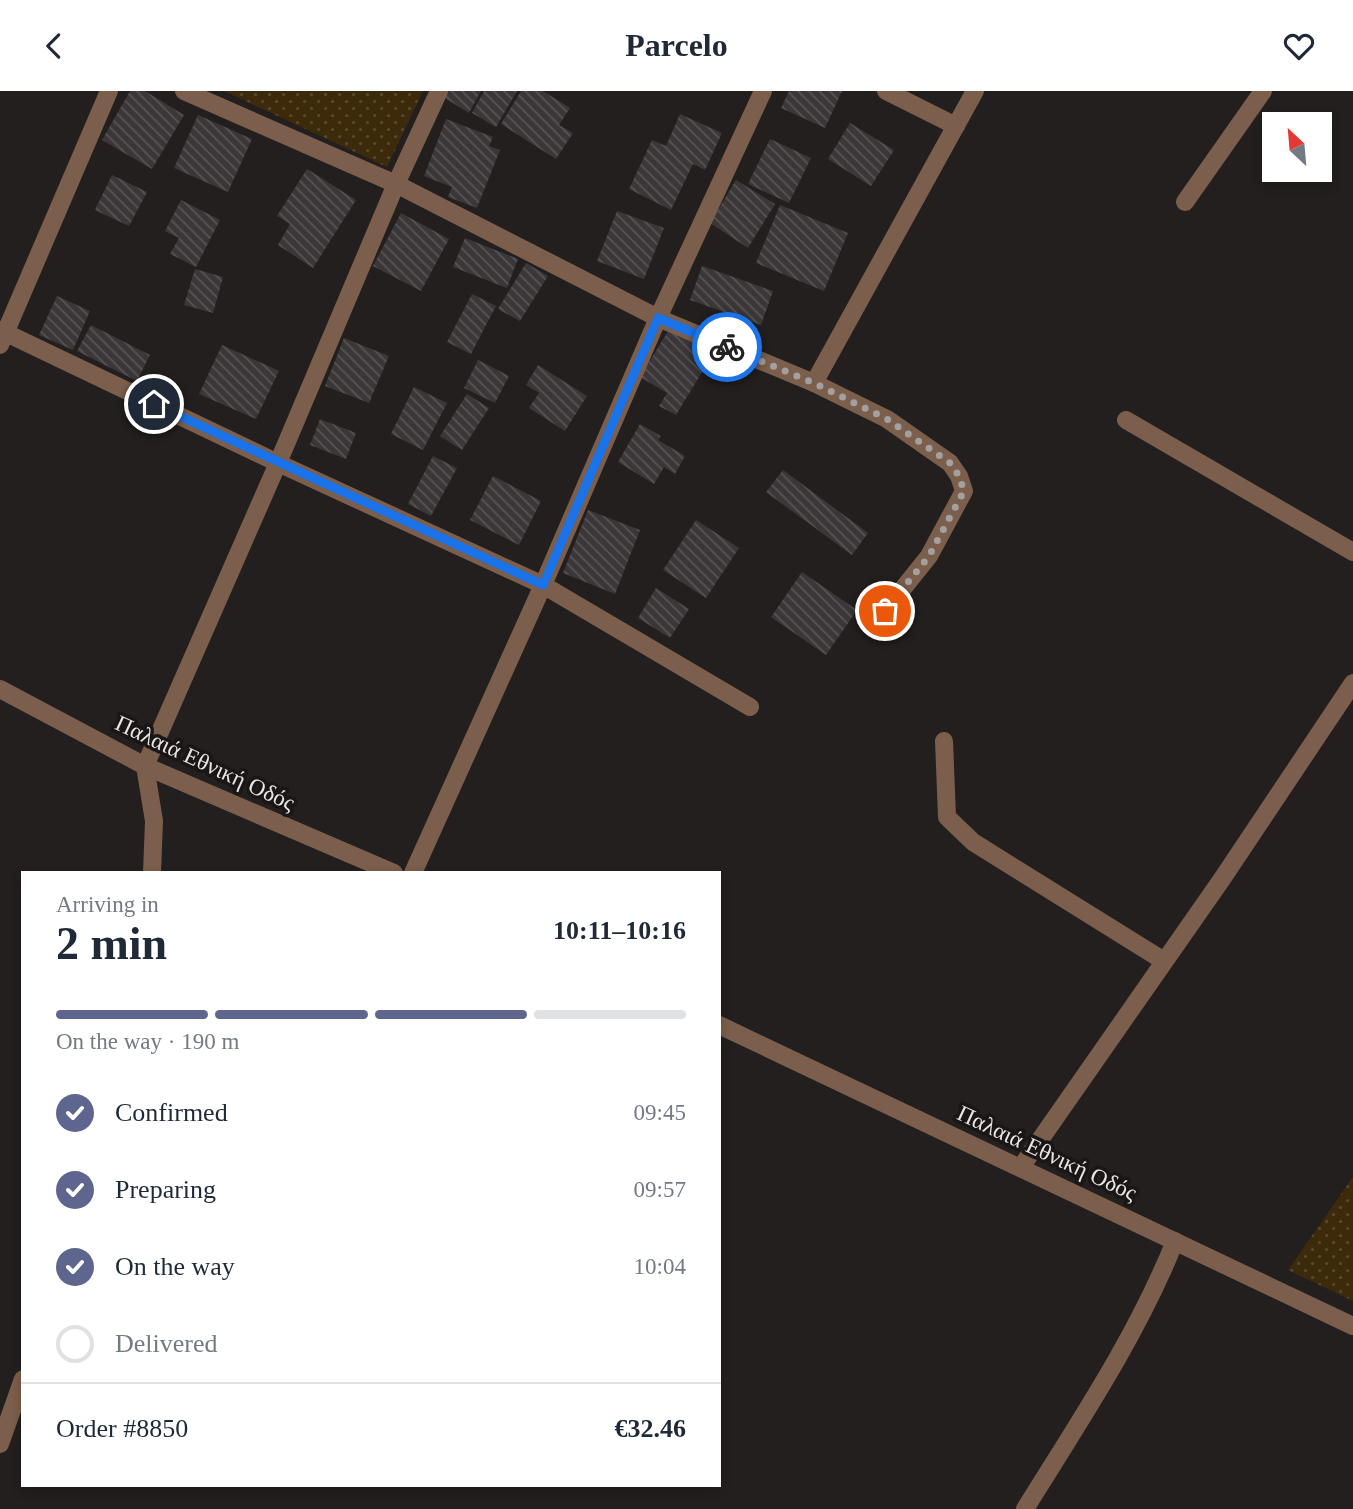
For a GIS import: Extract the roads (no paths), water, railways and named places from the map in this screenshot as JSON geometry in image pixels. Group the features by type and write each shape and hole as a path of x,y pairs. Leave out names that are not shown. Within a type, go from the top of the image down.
{"street":[{"path":"109,91 2,336 543,585 750,707"},
{"path":"184,91 396,184 658,318 814,383 887,419 950,463 959,476 964,491 929,556 885,611"},
{"path":"152,871 154,821 145,765 278,463 396,184 439,91"},
{"path":"414,871 543,585 658,318 762,91"},
{"path":"886,91 956,126"},
{"path":"814,383 975,91"},
{"path":"1185,202 1263,91"},
{"path":"1126,419 1353,552"},
{"path":"1021,1167 1353,683"},
{"name":"Παλαιά Εθνική Οδός","path":"0,689 145,765 389,871"},
{"path":"944,741 947,817 973,842 1164,961"},
{"name":"Παλαιά Εθνική Οδός","path":"721,1026 1353,1326"},
{"path":"1025,1509 1107,1376 1159,1279 1175,1241"},
{"path":"0,1444 21,1385"}]}
